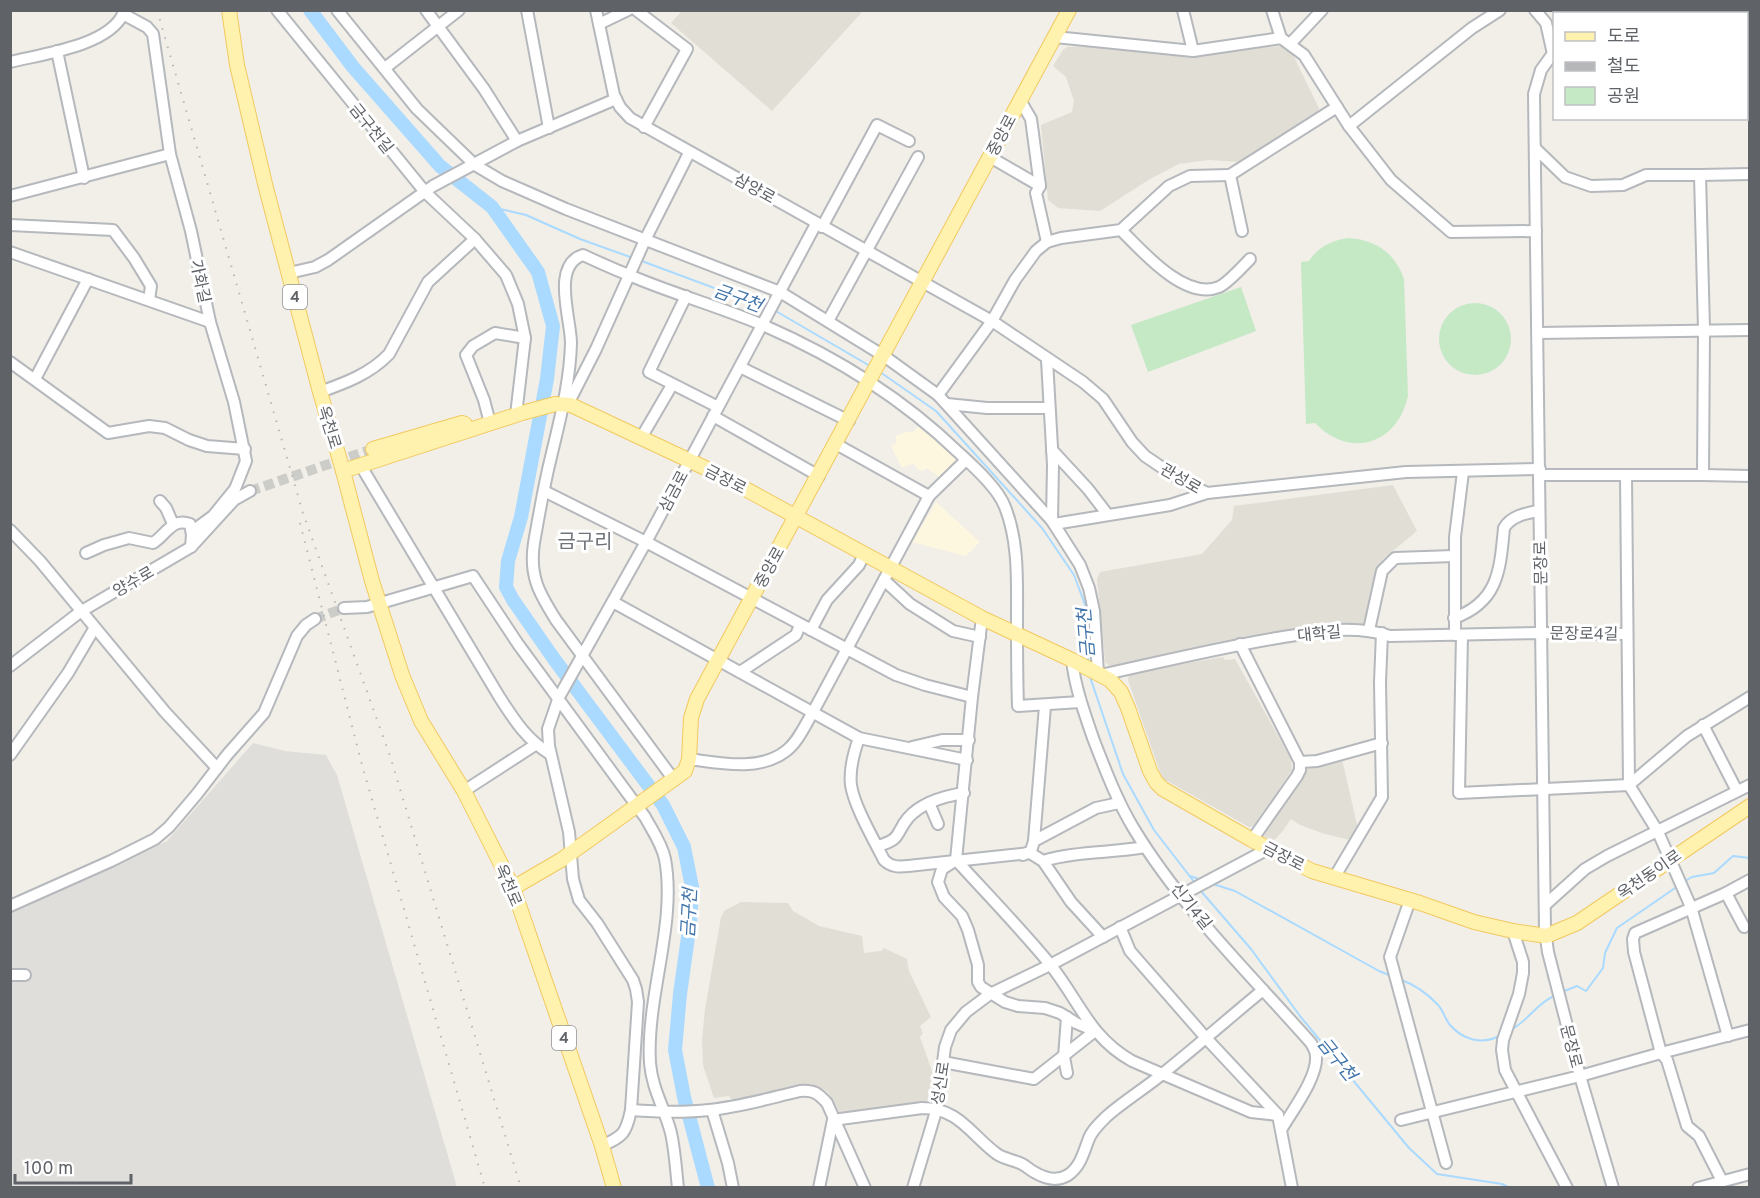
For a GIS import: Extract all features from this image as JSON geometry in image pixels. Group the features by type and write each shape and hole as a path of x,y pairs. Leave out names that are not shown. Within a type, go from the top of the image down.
{"main road":[{"name":"중앙로","path":"689,759 691,718 697,699 1069,10"},
{"name":"옥천로","path":"229,11 237,65 320,392 344,471 372,581 402,675 422,721 464,790 513,888 602,1146 614,1188"},
{"path":"344,471 519,414 562,404"},
{"name":"금장로","path":"562,404 689,461 864,554 887,574 1073,660 1110,680 1121,692 1156,782 1163,789 1268,849 1302,866 1334,878 1474,922 1546,936"},
{"path":"373,449 462,423 485,425"},
{"path":"513,888 571,853 671,782 685,771 689,759"},
{"name":"옥천동이로","path":"1546,936 1577,923 1749,807"}],"street":[{"name":"금구천길","path":"277,10 429,189 475,239 509,283 518,304 525,338 519,414"},
{"path":"338,10 417,109 473,166 502,181 644,242 779,293 884,356 938,395 1053,523 1080,565 1089,588 1094,611 1100,674"},
{"path":"426,10 484,89 517,141"},
{"path":"385,68 459,10"},
{"path":"527,10 549,128"},
{"name":"삼양로","path":"596,10 609,79 616,99 630,118 923,283"},
{"path":"599,24 628,10"},
{"path":"636,10 687,49 644,127"},
{"path":"1183,10 1194,51"},
{"path":"1272,10 1286,41 1304,55 1349,126 1391,180 1452,232 1536,231"},
{"path":"1055,38 1194,51 1286,41 1322,10"},
{"path":"1349,126 1472,28 1500,10"},
{"path":"1535,10 1546,23 1553,49"},
{"path":"1574,12 1580,10"},
{"path":"10,62 57,51 104,35 113,28 124,12"},
{"name":"가화길","path":"124,12 147,27 153,34 170,154 191,231 210,322 245,448 246,460 235,489 213,516 198,527 191,541"},
{"path":"57,51 84,178"},
{"name":"문장로","path":"1553,54 1541,69 1534,94 1546,936 1580,1076 1613,1188"},
{"path":"289,273 315,267 328,260 429,189 517,141 616,99"},
{"path":"1020,100 1031,119 1040,186 1036,193 1047,242"},
{"path":"938,395 992,321 1015,280 1036,250 1047,242 1121,230 1169,186 1190,176 1230,175 1337,107"},
{"path":"779,293 877,125 909,141"},
{"path":"1535,148 1565,177 1591,186 1623,185 1646,175 1749,174"},
{"path":"562,404 596,349 644,242 689,153"},
{"path":"10,196 170,154"},
{"path":"828,321 918,157"},
{"path":"990,157 1040,186"},
{"path":"1230,175 1242,231"},
{"path":"1700,175 1704,329 1703,475"},
{"path":"10,225 113,230 151,286 149,300"},
{"path":"1121,230 1144,253 1181,283 1202,290 1220,287 1250,259"},
{"path":"320,392 362,375 383,361 428,282 475,239"},
{"path":"10,252 210,322"},
{"path":"671,782 580,659 541,596 531,566 571,345 571,328 564,285 568,270 579,256 583,255 686,296 764,322 871,378 916,414 966,460 1005,505 1014,539 1017,580 1018,706 1080,702"},
{"path":"36,379 88,279"},
{"name":"관성로","path":"923,283 992,321 1083,382 1103,399 1132,442 1145,456 1179,479 1207,493 1407,472 1749,476"},
{"name":"삼금로","path":"558,698 646,542 779,293"},
{"path":"686,296 649,372 819,476"},
{"path":"1538,333 1749,330"},
{"path":"485,425 484,400 466,355 473,346 495,333 525,338"},
{"path":"1047,360 1053,523"},
{"path":"10,362 108,433 149,426 165,428 207,446 245,448"},
{"path":"740,367 849,421"},
{"path":"641,438 672,385"},
{"path":"947,404 987,408 1049,408"},
{"path":"836,444 929,496"},
{"path":"1052,450 1088,489 1108,515"},
{"path":"689,759 733,764 755,763 772,759 786,751 813,712 929,496 966,460"},
{"path":"361,466 500,698 521,730 535,745 550,754"},
{"path":"1463,472 1454,556 1455,618 1458,635 1459,793 1629,785 1687,736 1749,697"},
{"path":"1626,476 1629,785 1658,832 1682,883 1728,1036"},
{"name":"양수로","path":"10,666 80,612 191,541 234,500 250,490"},
{"path":"544,491 646,542 897,675 972,697"},
{"path":"1053,523 1170,505 1207,493"},
{"path":"160,501 173,524"},
{"path":"1455,618 1471,613 1493,588 1499,572 1504,528 1508,522 1523,514 1539,511"},
{"path":"86,553 104,544 129,538 153,543 173,524 190,524 191,541"},
{"path":"12,534 40,561 94,629 165,712 217,768"},
{"path":"811,630 827,600 858,565 864,554"},
{"path":"1370,630 1382,571 1395,558 1454,556"},
{"path":"887,574 910,604 953,631 980,637"},
{"path":"344,608 367,608 378,599 473,576 645,818 659,843 664,858 666,901 662,951 651,1015 649,1043 654,1088 666,1112 671,1132 678,1188"},
{"path":"613,602 859,738 967,760"},
{"path":"982,618 956,860 1050,965 1095,1031 1118,1053 1251,1112 1278,1115"},
{"path":"10,906 155,839 179,817 264,713 297,636 306,625 315,619"},
{"path":"740,672 796,634 801,625"},
{"path":"10,755 68,673 94,629"},
{"name":"대학길","path":"1100,674 1240,644 1328,630 1370,630 1390,636 1540,633"},
{"path":"1334,878 1382,797 1380,682 1382,633"},
{"name":"문장로4길","path":"1540,633 1627,634"},
{"path":"1240,644 1300,762 1297,776 1252,840"},
{"name":"신기4길","path":"1073,660 1074,679 1080,702 1119,803 1145,847 1181,894 1311,1043 1317,1054 1310,1080 1281,1130"},
{"path":"558,698 548,729 550,754 567,822 573,879 579,900 602,930 633,980 639,1002 631,1110 627,1128 621,1137 602,1146"},
{"path":"1023,855 1031,851 1034,841 1045,706"},
{"path":"1703,725 1737,791"},
{"path":"859,738 854,755 851,785 888,864 896,867 1030,853 1043,861 1071,902 1103,937"},
{"path":"909,748 942,740 969,740"},
{"path":"1300,762 1317,761 1382,743"},
{"path":"464,790 535,745"},
{"path":"1545,905 1585,869 1607,856 1749,785"},
{"path":"878,846 899,835 908,818 929,803 949,795 964,793"},
{"path":"929,803 938,824"},
{"path":"1034,841 1096,808 1119,803"},
{"path":"1043,861 1058,857 1145,847"},
{"name":"성신로","path":"913,1188 937,1108 945,1047 951,1030 966,1012 990,994 1050,965 1268,849"},
{"path":"956,860 942,869 938,882 944,897 962,916 978,965 978,982 981,987 1011,1004 1045,1008 1095,1031"},
{"path":"1722,1181 1699,1136 1687,1126 1668,1060 1661,1053 1634,952 1633,939 1635,933 1726,893 1749,880"},
{"path":"1726,893 1744,927"},
{"path":"1410,900 1390,957 1446,1163"},
{"path":"1120,927 1130,951 1206,1038 1278,1115 1292,1188"},
{"path":"1513,931 1523,962 1523,973 1502,1050 1505,1070 1567,1188"},
{"path":"10,975 25,975"},
{"path":"833,1120 937,1108 962,1122 999,1156 1023,1165 1034,1173 1064,1183 1085,1153 1088,1139 1107,1116 1163,1074 1263,990"},
{"path":"1067,1017 1064,1057 1067,1073"},
{"path":"1580,1076 1749,1030"},
{"path":"943,1062 1034,1079 1095,1031"},
{"name":"문장로","path":"1401,1120 1580,1076"},
{"path":"631,1110 666,1112 709,1110 811,1090 818,1093 827,1103 865,1188"},
{"path":"709,1110 726,1155 733,1188"},
{"path":"819,1188 833,1120"},
{"path":"1698,1188 1749,1174"}],"shaded area":[{"path":"682,11 863,11 772,111 671,23"},
{"path":"1095,46 1175,55 1280,46 1290,49 1319,108 1318,111 1240,162 1209,160 1179,164 1150,179 1100,211 1058,208 1048,200 1041,125 1072,112 1074,101 1066,77 1053,66 1067,47"},
{"path":"921,424 955,453 958,463 942,479 927,468 923,471 917,469 914,463 902,468 891,446 897,443 895,436 910,431 912,433"},
{"path":"1393,485 1417,531 1383,559 1365,625 1328,626 1112,668 1105,662 1097,579 1100,572 1202,554 1232,520 1234,506"},
{"path":"936,502 980,542 966,556 912,542"},
{"path":"1223,657 1225,660 1235,659 1291,759 1292,770 1254,826 1249,827 1162,778 1128,680 1129,673"},
{"path":"253,743 285,751 326,755 337,775 457,1187 11,1187 10,913 167,841"},
{"path":"1342,759 1358,829 1350,840 1325,834 1300,825 1291,819 1273,841 1261,835 1306,769"},
{"path":"741,902 788,903 793,911 819,926 862,936 864,953 881,951 884,948 907,959 909,971 931,1017 920,1026 923,1033 920,1037 933,1074 927,1102 850,1115 840,1113 828,1092 802,1086 733,1102 729,1096 714,1098 703,1065 702,1040 705,1009 721,917 724,911"}],"green space":[{"path":"1349,238 1359,239 1383,249 1395,262 1404,279 1408,396 1394,426 1383,436 1357,443 1343,441 1315,423 1306,424 1301,262 1309,261 1326,245"},
{"path":"1241,287 1256,331 1148,372 1131,325"},
{"path":"1475,303 1495,309 1505,319 1511,339 1505,359 1495,369 1475,375 1455,369 1445,359 1439,339 1445,319 1455,309"}],"waterway":[{"name":"금구천","path":"310,10 353,67 440,166 492,207 538,272 553,326 547,379 521,517 508,561 506,587 554,659 663,805 684,847 692,887 675,1050 684,1097 708,1188"},
{"name":"금구천","path":"492,207 526,215 580,239 633,258"},
{"name":"금구천","path":"639,260 768,308"},
{"name":"금구천","path":"774,310 870,366"},
{"name":"금구천","path":"880,372 936,411 1042,528 1074,575 1087,610 1088,662"},
{"name":"금구천","path":"1089,674 1123,774 1154,830 1195,883"},
{"path":"1685,881 1692,877 1714,873 1733,856 1750,858"},
{"path":"1190,876 1202,880"},
{"path":"1213,884 1235,891 1391,976"},
{"path":"1562,992 1577,986 1586,991 1603,968 1605,953 1617,928 1678,886"},
{"name":"금구천","path":"1200,890 1251,949 1300,1016 1409,1148 1437,1174 1502,1184 1510,1188"},
{"path":"1399,979 1430,997 1440,1007 1450,1025 1461,1034 1473,1040 1493,1039 1499,1036"},
{"path":"1512,1029 1554,996"}],"tunnel":[{"path":"250,491 373,449"},
{"path":"315,619 344,608"}],"railway":[{"path":"157,10 303,513 390,756 521,1188"},
{"path":"300,523 362,765 485,1188"}],"district":[{"name":"금구리","path":"585,541"}]}
